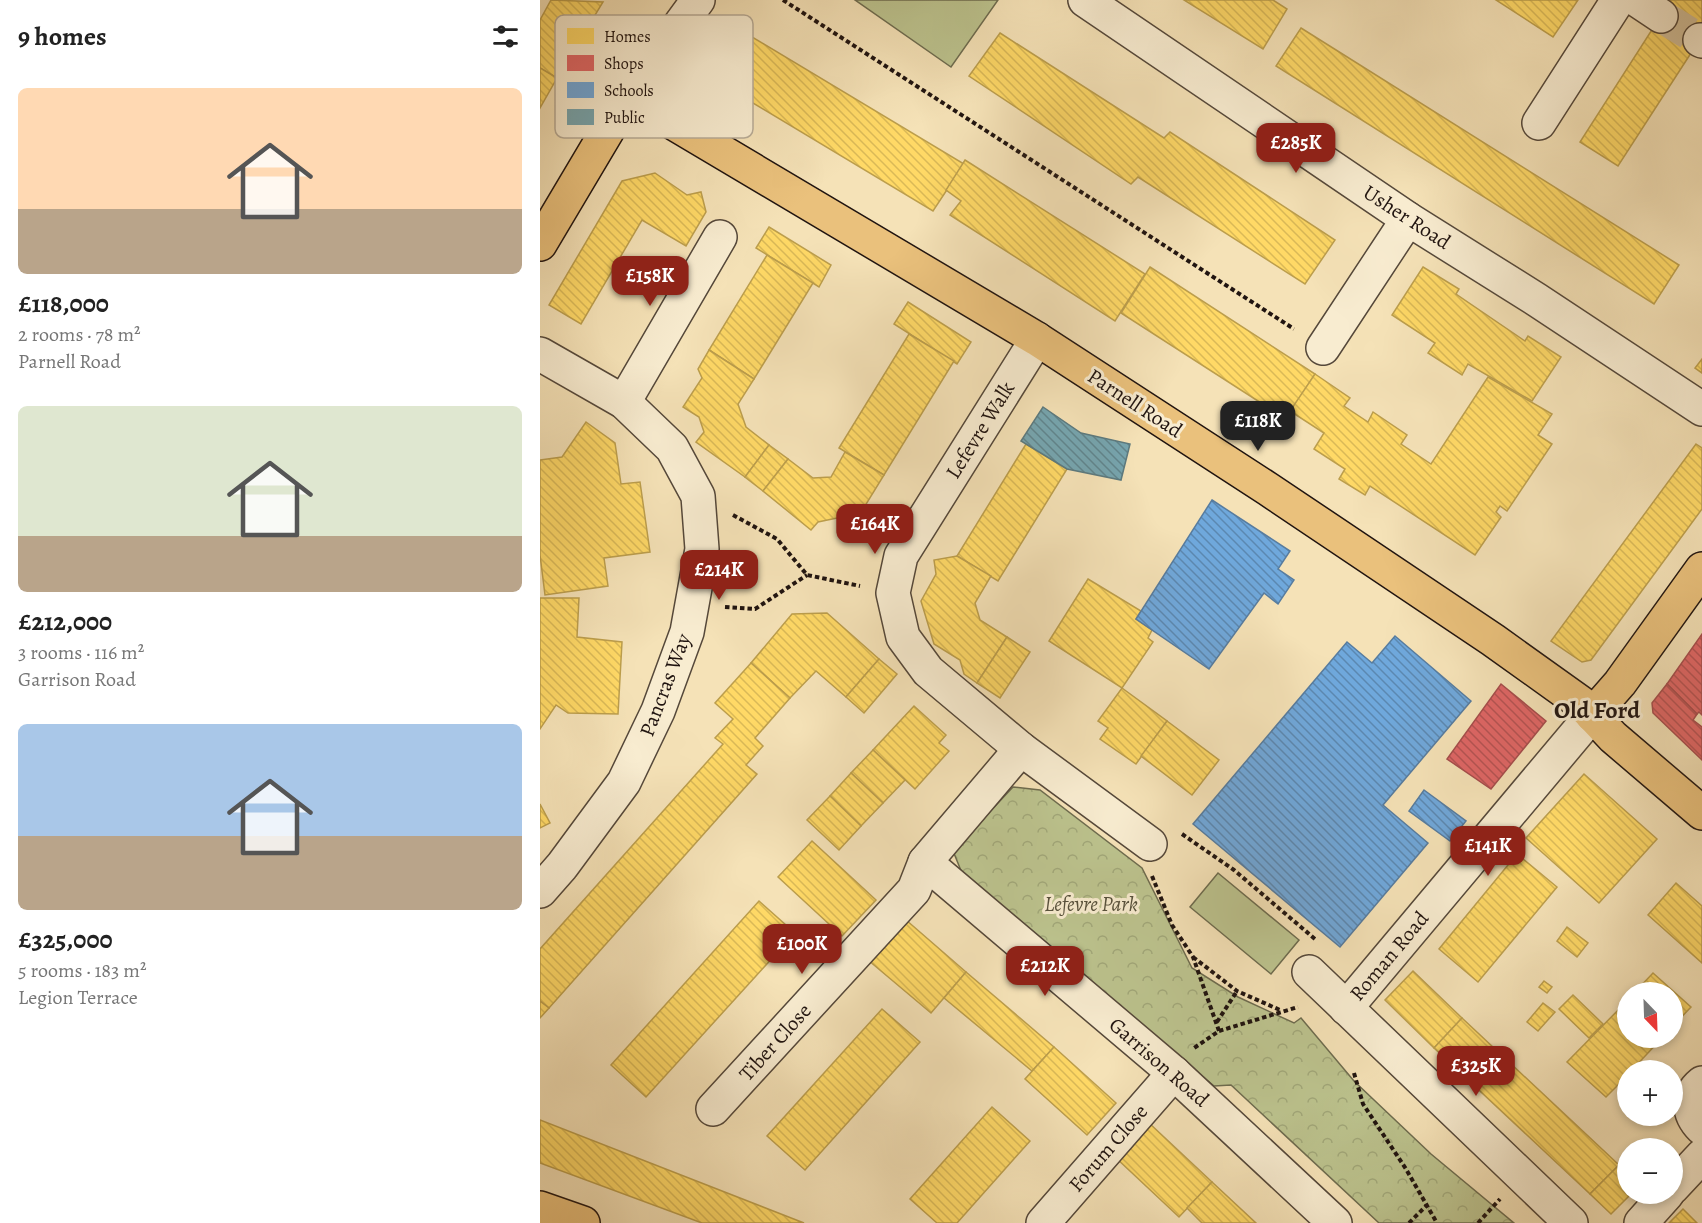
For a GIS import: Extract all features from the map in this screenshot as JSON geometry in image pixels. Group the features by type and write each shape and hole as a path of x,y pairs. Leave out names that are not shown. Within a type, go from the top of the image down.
{"main road":[{"path":"540,244 603,138"},
{"name":"Parnell Road","path":"699,138 1037,339 1474,627 1581,703 1613,737 1702,813"},
{"name":"Roman Road","path":"1592,715 1620,683 1702,569"},
{"path":"540,1208 583,1223"}],"street":[{"path":"687,15 698,0"},
{"name":"Usher Road","path":"1085,0 1408,219 1537,300 1702,409"},
{"path":"1539,123 1618,0"},
{"path":"1323,348 1408,219"},
{"path":"624,402 720,237"},
{"name":"Lefevre Walk","path":"1037,339 901,556 893,593 903,637 928,671 1020,749 1153,847"},
{"name":"Pancras Way","path":"540,354 624,402 672,448 698,496 702,549 687,632 658,711 624,782 562,866 540,891"},
{"name":"Roman Road","path":"1326,979 1592,715"},
{"path":"925,862 1020,749"},
{"name":"Garrison Road","path":"925,862 1174,1073 1335,1223"},
{"name":"Tiber Close","path":"713,1109 914,890 925,862"},
{"path":"1326,979 1571,1223"},
{"name":"Forum Close","path":"1043,1223 1174,1073"},
{"path":"1702,1083 1692,1095 1690,1104 1691,1113 1702,1128"},
{"path":"1683,1176 1702,1156"},
{"path":"1641,1223 1658,1204"}],"path":[{"path":"783,0 1323,348"},
{"path":"742,520 777,539 807,575 893,593"},
{"path":"741,608 755,609 807,575"},
{"path":"1174,1073 1192,1050 1219,1031 1315,1001 1326,979 1234,870 1174,829 1153,847 1150,861 1157,894 1192,957 1219,1031"},
{"path":"1192,957 1237,991 1281,1011"},
{"path":"1216,1022 1237,991"},
{"path":"1354,1073 1363,1104 1406,1169 1425,1206 1437,1223"},
{"path":"1409,1223 1425,1206"}],"green space":[{"path":"855,0 998,0 951,67"},
{"name":"Lefevre Park","path":"1013,787 1040,790 1142,868 1192,968 1238,997 1294,1023 1301,1018 1354,1081 1431,1154 1514,1223 1379,1223 1231,1085 1214,1086 962,873 953,851"},
{"path":"1218,873 1299,940 1271,974 1190,907"}],"building: Homes":[{"path":"551,0 603,2 595,15 555,15 555,77 540,68 540,20"},
{"path":"1184,0 1273,0 1287,9 1263,49"},
{"path":"1496,0 1578,0 1553,37"},
{"path":"1671,0 1702,0 1702,36 1618,166 1580,142"},
{"path":"1301,28 1679,265 1654,304 1276,66"},
{"path":"1000,33 1164,138 1170,132 1335,240 1305,284 1138,177 1131,184 969,76"},
{"path":"753,38 964,164 933,211 753,103"},
{"path":"540,68 555,77 555,82 540,108"},
{"path":"965,160 1145,274 1115,321 950,215 961,201 946,190"},
{"path":"655,173 687,195 701,192 706,212 686,246 642,220 581,324 549,305 622,181"},
{"path":"769,227 831,265 819,287 756,248"},
{"path":"767,255 813,283 754,379 709,350"},
{"path":"1150,267 1315,374 1286,419 1121,313"},
{"path":"1423,267 1459,289 1456,294 1525,341 1528,336 1561,357 1532,401 1468,364 1462,375 1428,353 1435,343 1392,315"},
{"path":"908,302 971,342 957,364 894,324"},
{"path":"909,334 954,361 884,475 839,448"},
{"path":"709,350 754,379 738,404 746,427 769,445 745,477 696,442 704,432 699,417 683,407 702,378 698,369"},
{"path":"1702,359 1702,373 1695,368"},
{"path":"1315,374 1350,398 1344,406 1368,422 1373,412 1407,435 1401,444 1431,464 1488,377 1552,414 1538,435 1552,444 1507,511 1500,506 1496,512 1501,517 1475,555 1370,486 1365,495 1339,479 1345,469 1314,449 1324,433 1290,411"},
{"path":"586,422 615,443 621,484 640,482 650,552 604,558 608,586 545,595 540,555 540,460 562,457"},
{"path":"1026,444 1067,469 998,581 957,556"},
{"path":"1696,444 1702,448 1702,509 1591,660 1582,662 1551,641"},
{"path":"769,445 788,459 763,491 745,477"},
{"path":"845,452 884,475 852,527 837,518 818,522 811,530 763,491 788,459 813,478 831,477"},
{"path":"957,556 991,576 975,603 980,620 1007,637 977,683 964,674 960,660 934,644 921,601 936,574 934,560"},
{"path":"1088,579 1141,611 1136,619 1152,630 1148,638 1153,642 1122,688 1049,641"},
{"path":"540,598 579,598 577,637 622,642 618,714 568,713 556,705 540,729"},
{"path":"827,613 879,659 846,697 816,671 790,698 751,663 792,614"},
{"path":"1007,637 1030,652 1000,698 977,683"},
{"path":"879,659 897,674 864,713 846,697"},
{"path":"751,663 790,698 755,738 763,746 746,765 757,774 549,1008 540,1001 540,949 723,744 715,738 733,719 715,703"},
{"path":"1122,688 1167,721 1136,764 1100,739 1108,728 1098,721"},
{"path":"914,706 946,735 939,743 949,751 915,789 873,750"},
{"path":"1167,721 1219,760 1192,795 1141,756"},
{"path":"873,750 905,780 883,803 851,773"},
{"path":"851,773 883,803 861,826 830,796"},
{"path":"1584,774 1657,839 1599,903 1526,838"},
{"path":"830,796 861,826 839,850 807,820"},
{"path":"540,804 550,823 540,828"},
{"path":"812,841 876,900 842,936 778,877"},
{"path":"1517,854 1557,887 1478,982 1439,949"},
{"path":"1676,883 1702,906 1702,963 1648,915"},
{"path":"759,901 795,933 646,1097 611,1065"},
{"path":"898,913 966,972 931,1013 862,955"},
{"path":"1567,927 1588,943 1577,957 1557,941"},
{"path":"1413,971 1462,1018 1434,1048 1385,1000"},
{"path":"966,972 1054,1047 1032,1071 944,998"},
{"path":"1653,973 1663,982 1644,982"},
{"path":"1544,981 1552,987 1547,993 1539,987"},
{"path":"1573,995 1603,1024 1589,1038 1559,1009"},
{"path":"1683,1000 1691,1007 1683,1015"},
{"path":"540,1001 549,1008 540,1018"},
{"path":"1543,1003 1555,1012 1538,1031 1527,1022"},
{"path":"882,1009 920,1042 805,1170 767,1136"},
{"path":"1617,1011 1617,1048 1653,1048 1641,1060 1617,1060 1617,1086 1606,1097 1567,1062"},
{"path":"1462,1018 1617,1163 1617,1167 1590,1194 1434,1048"},
{"path":"1054,1047 1116,1103 1087,1135 1025,1079"},
{"path":"992,1107 1030,1141 957,1223 937,1223 910,1199"},
{"path":"540,1120 804,1223 702,1223 540,1163"},
{"path":"1148,1122 1212,1182 1179,1217 1115,1157"},
{"path":"1617,1167 1617,1204 1621,1204 1611,1214 1590,1194"},
{"path":"1212,1182 1256,1223 1202,1223 1187,1208"},
{"path":"1683,1209 1697,1223 1669,1223"}],"building: Shops":[{"path":"1702,634 1702,715 1699,712 1697,714 1667,684"},
{"path":"1501,684 1546,721 1491,789 1447,759"},
{"path":"1667,684 1697,714 1693,720 1702,727 1702,760 1653,713 1652,703"}],"building: Schools":[{"path":"1212,500 1290,551 1278,569 1294,580 1278,604 1264,593 1209,669 1136,619"},
{"path":"1395,636 1471,701 1383,805 1428,843 1340,947 1193,824 1347,642 1372,663"},
{"path":"1424,790 1466,821 1450,841 1409,811"}],"building: Public":[{"path":"1043,407 1081,433 1130,444 1121,480 1067,469 1021,441"}],"tunnel":[{"path":"1661,16 1700,40"}],"district":[{"name":"Old Ford","path":"1597,710"}]}
